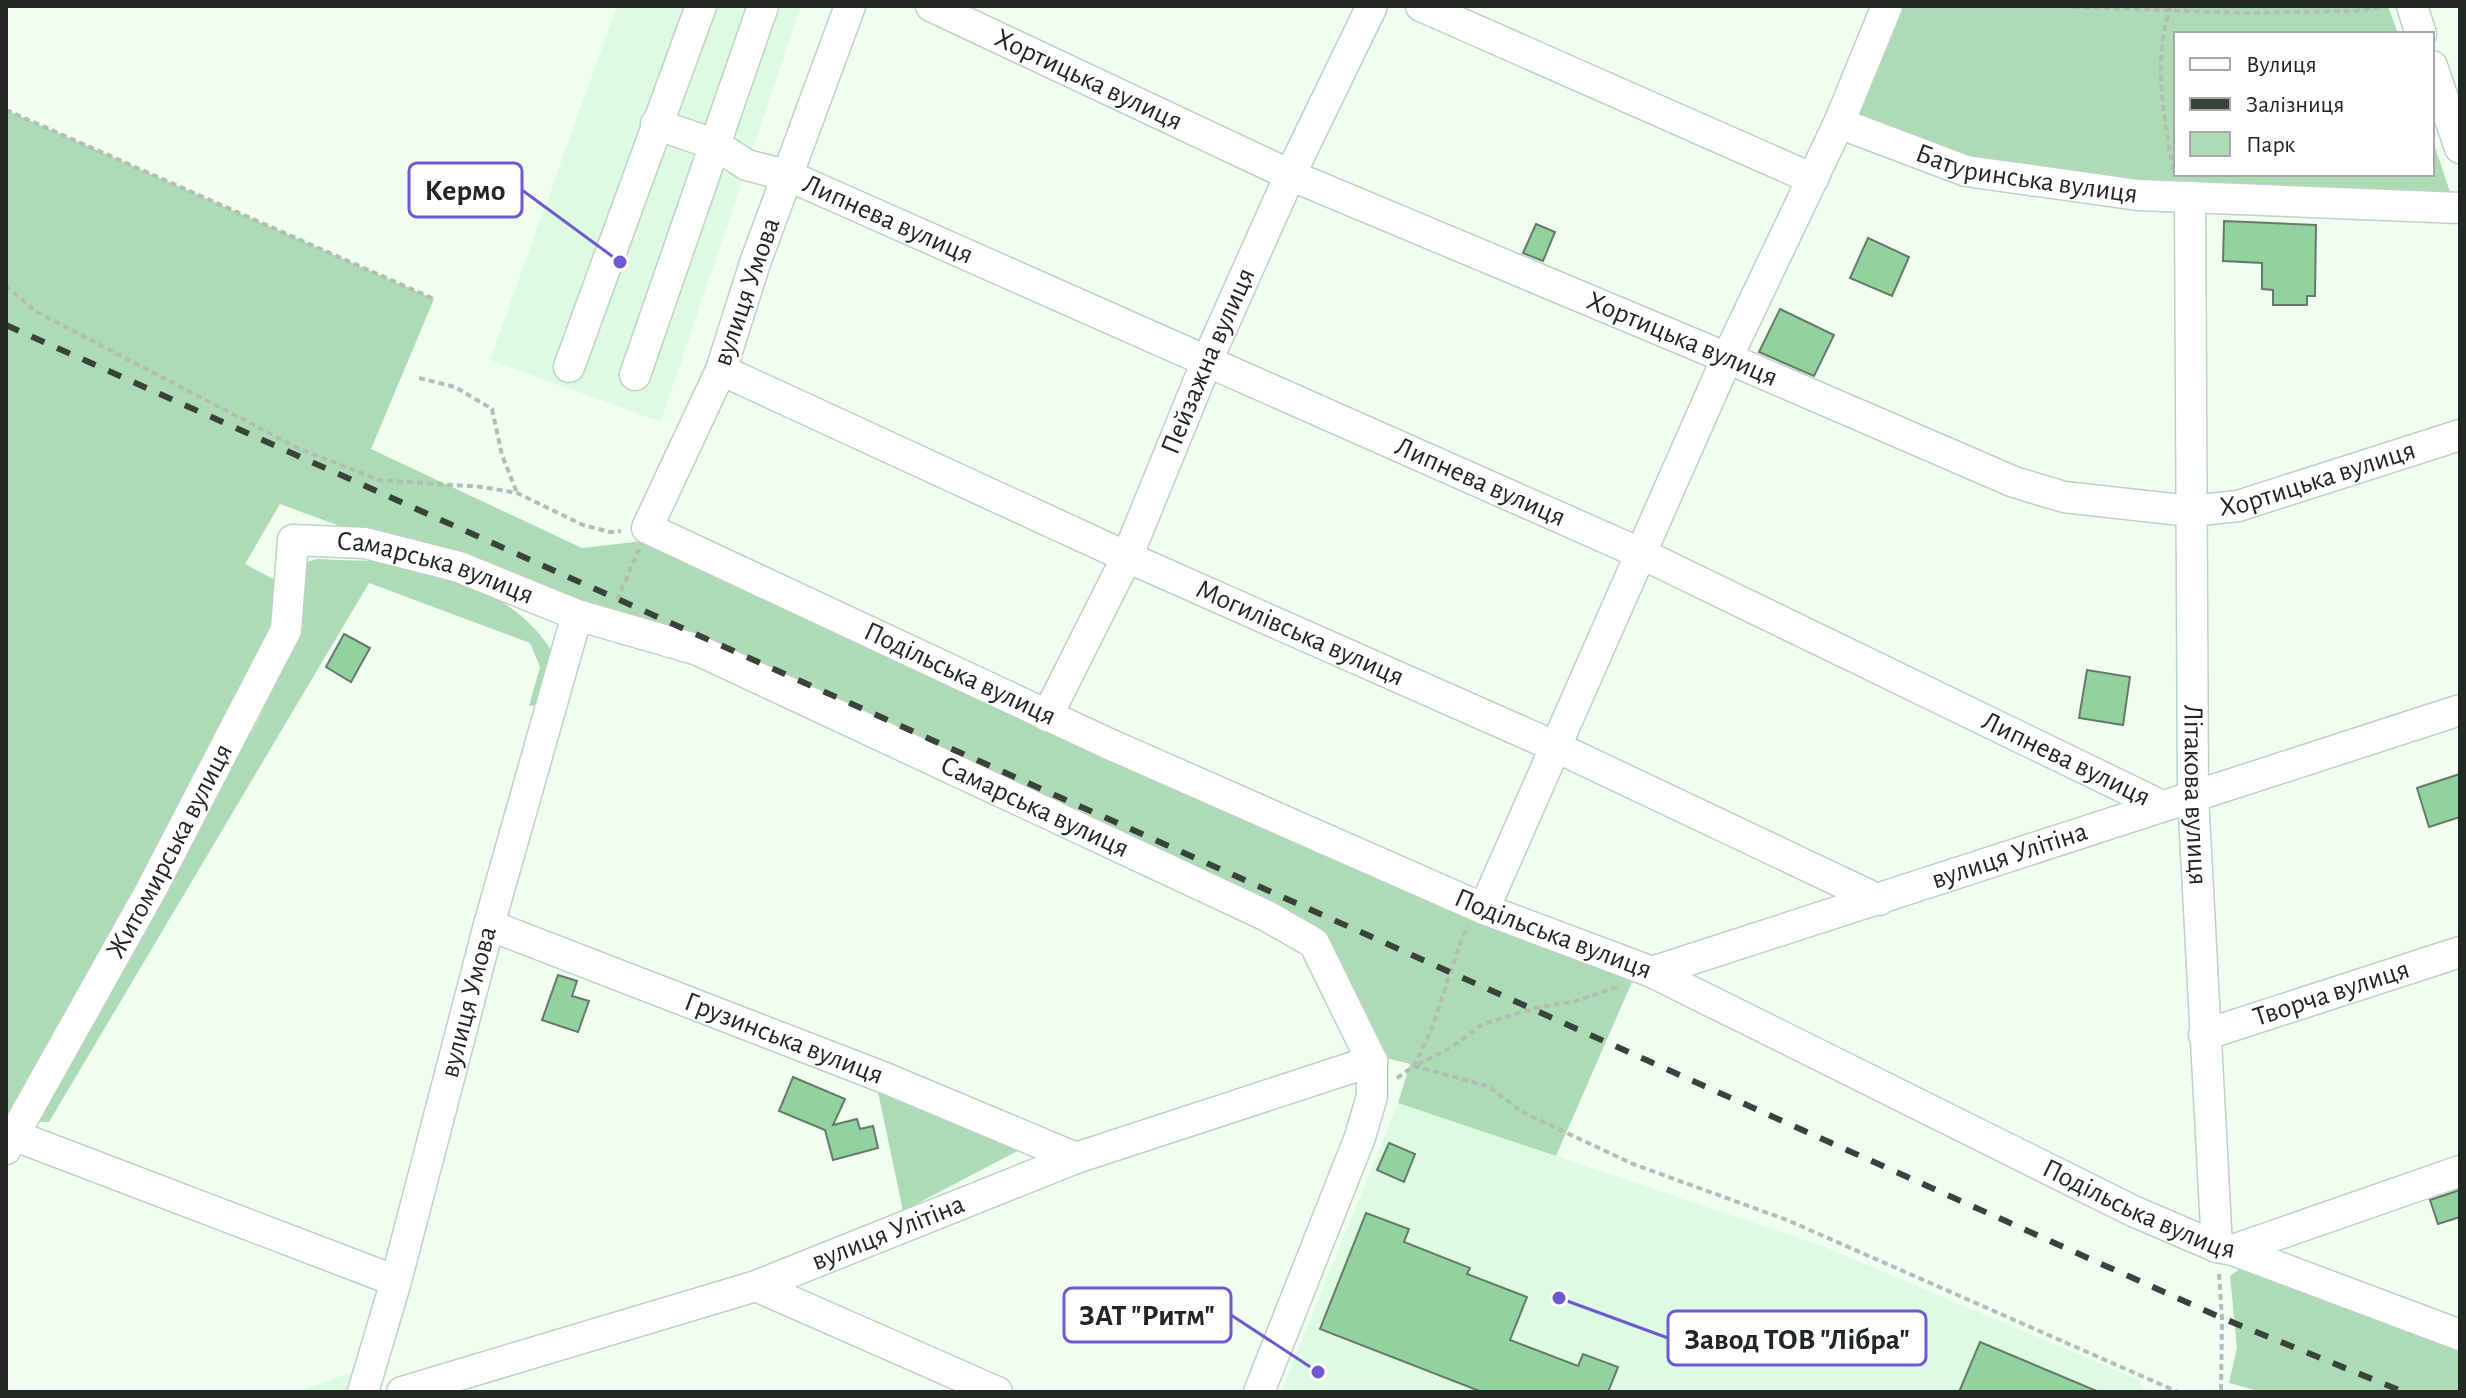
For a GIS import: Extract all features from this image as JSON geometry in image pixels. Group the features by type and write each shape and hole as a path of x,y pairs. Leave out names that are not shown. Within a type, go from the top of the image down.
{"street":[{"path":"569,367 701,6"},
{"path":"635,375 763,6"},
{"name":"вулиця Умова","path":"647,528 721,370 755,263 850,6"},
{"name":"Хортицька вулиця","path":"931,6 1290,175 2014,482 2064,497 2190,511 2238,506 2460,435"},
{"name":"Пейзажна вулиця","path":"1047,716 1127,557 1207,361 1290,175 1372,6"},
{"path":"1421,6 1813,179"},
{"path":"1484,909 1727,358 1839,123 1887,6"},
{"path":"2434,72 2460,148"},
{"name":"Батуринська вулиця","path":"1839,123 1966,171 2138,195 2460,208"},
{"name":"Липнева вулиця","path":"656,124 716,145 747,165 789,176 1642,554 2162,806"},
{"name":"Літакова вулиця","path":"2183,197 2193,796 2204,1035 2225,1249"},
{"name":"Могилівська вулиця","path":"721,370 1127,557 1554,746 1879,900"},
{"name":"Подільська вулиця","path":"647,528 1047,716 1484,909 1652,972 2133,1211 2225,1249 2460,1335"},
{"name":"Самарська вулиця","path":"293,540 365,543 446,564 577,615 698,650 1267,916 1314,943 1372,1061 1372,1096 1360,1137 1259,1392"},
{"name":"Житомирська вулиця","path":"10,1142 151,890 286,630 293,540"},
{"name":"вулиця Умова","path":"364,1392 489,925 577,615"},
{"name":"вулиця Улітіна","path":"1652,972 2460,710"},
{"name":"Грузинська вулиця","path":"489,925 885,1078 1076,1158"},
{"name":"Творча вулиця","path":"2204,1035 2460,952"},
{"name":"вулиця Улітіна","path":"402,1392 756,1286 1076,1158 1372,1061"},
{"path":"10,1142 396,1281"},
{"path":"2225,1249 2460,1171"},
{"path":"756,1286 997,1392"}],"path":[{"path":"2054,6 2170,8 2205,12 2413,13"},
{"path":"2196,6 2205,12"},
{"path":"2170,8 2165,24 2160,98 2174,158"},
{"path":"6,110 434,299"},
{"path":"2178,176 2183,197"},
{"path":"6,286 35,311 298,448 379,480 483,487 517,493 597,529 610,532 647,528 608,624"},
{"path":"419,378 455,387 492,409 502,455 517,493"},
{"path":"1414,1066 1432,1028 1463,935 1484,909"},
{"path":"1372,1096 1483,1024 1535,1008 1576,1001 1652,972"},
{"path":"1414,1066 1488,1086 1522,1112 1633,1164 1787,1220 2178,1392"},
{"path":"2221,1392 2225,1249"}],"shaded area":[{"path":"617,6 801,6 661,422 490,360"},
{"path":"1398,1103 1820,1245 2139,1380 2146,1392 1281,1392"},
{"path":"363,1368 353,1392 297,1392"}],"green space":[{"path":"1898,6 2388,6 2397,32 2174,32 2174,176 2434,176 2434,144 2457,213 1968,167 1847,119"},
{"path":"6,110 434,299 371,449 582,548 643,541 1632,982 1556,1156 1398,1103 1410,1064 1382,1057 1335,960 611,614 280,504 245,564 275,580 272,638 6,1121"},
{"path":"317,559 378,561 421,569 468,584 512,609 531,625 558,664 542,704 529,706 540,667 530,643 369,583 49,1122 40,1122 216,783 256,725 293,645 303,604 303,563"},
{"path":"878,1092 1023,1148 903,1211"},
{"path":"2247,1263 2460,1344 2460,1392 2262,1392 2229,1383 2237,1348 2230,1276"}],"building":[{"path":"2224,221 2316,225 2315,296 2307,296 2307,305 2273,305 2273,290 2262,289 2262,263 2223,261"},
{"path":"1536,224 1555,232 1543,261 1523,253"},
{"path":"1868,238 1909,257 1892,296 1850,278"},
{"path":"1780,309 1834,335 1814,376 1759,352"},
{"path":"344,634 370,648 351,682 326,667"},
{"path":"2087,670 2130,677 2123,725 2079,718"},
{"path":"2460,774 2460,817 2429,827 2417,788"},
{"path":"558,975 577,981 572,996 589,1001 578,1032 542,1020"},
{"path":"793,1077 845,1099 833,1125 857,1119 860,1129 873,1126 878,1148 833,1160 825,1130 779,1111"},
{"path":"1389,1143 1415,1154 1404,1182 1377,1170"},
{"path":"2460,1190 2460,1217 2438,1224 2430,1200"},
{"path":"1366,1213 1409,1229 1404,1242 1470,1268 1467,1274 1527,1297 1510,1340 1578,1366 1583,1354 1618,1367 1608,1392 1482,1392 1320,1329"},
{"path":"1980,1342 2099,1392 1959,1392"}],"railway":[{"path":"6,325 2222,1318 2404,1392"}],"place":[{"name":"Кермо","path":"620,262"},
{"name":"Завод ТОВ \"Лібра\"","path":"1559,1298"},
{"name":"ЗАТ \"Ритм\"","path":"1318,1372"}]}
